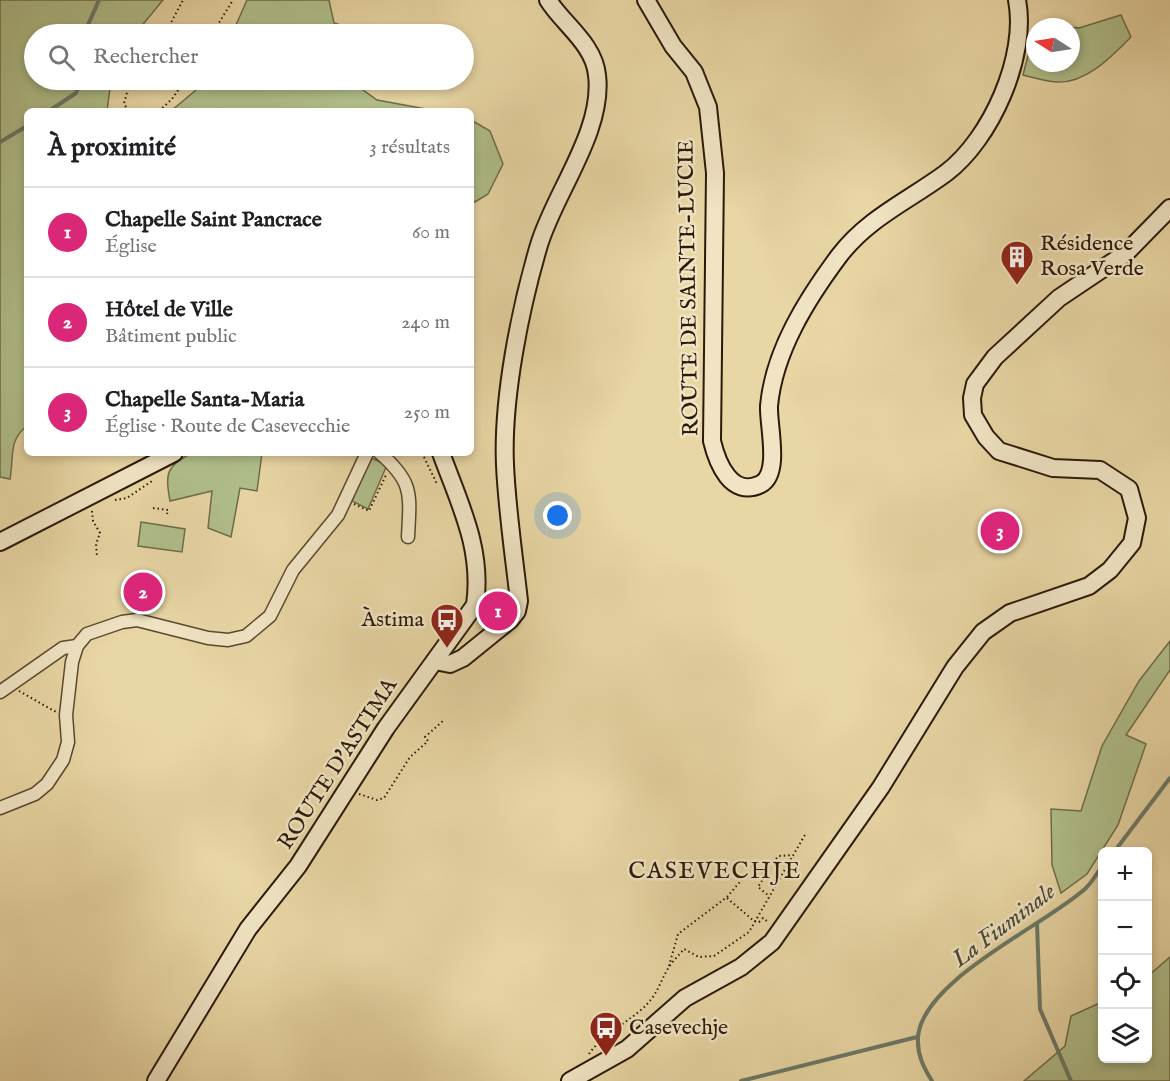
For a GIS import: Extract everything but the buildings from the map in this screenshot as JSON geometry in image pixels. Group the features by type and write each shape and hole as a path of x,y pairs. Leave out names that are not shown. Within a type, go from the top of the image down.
{"street":[{"path":"435,661 450,664 463,658 510,620 517,611 519,601 505,464 509,392 539,246 549,217 589,131 597,100 597,75 592,55 548,0"},
{"name":"ROUTE DE SAINTE-LUCIE","path":"646,0 673,46 694,72 708,107 715,173 712,441 718,466 730,481 746,487 760,484 769,476 772,462 769,406 779,362 801,312 840,255 870,222 948,171 978,137 1005,90 1013,68 1020,16 1017,0"},
{"path":"570,1081 627,1049 667,1011 705,985 741,967 772,942 868,806 955,667 983,632 1010,613 1089,586 1110,570 1132,543 1137,518 1129,489 1100,470 1053,468 999,451 986,437 973,415 972,398 975,384 995,357 1059,298 1126,253 1170,208"},
{"path":"0,542 167,456"},
{"path":"0,808 34,794 47,784 63,760 69,742 66,715 72,662 77,646 87,634 122,621 137,620 208,638 228,640 246,636 270,616 292,570 347,501 366,456"},
{"path":"383,456 404,475 410,496 408,537"},
{"name":"ROUTE D'ASTIMA","path":"156,1081 248,929 298,866 386,728 475,605 478,583 474,544 442,456"},
{"path":"5,688 63,648 77,646"}],"path":[{"path":"170,24 183,0"},
{"path":"218,24 233,0"},
{"path":"126,108 124,103 128,90"},
{"path":"162,108 178,90"},
{"path":"109,501 127,498 150,483 168,456"},
{"path":"347,501 369,512 391,464"},
{"path":"94,507 91,512 100,533 96,544 98,557"},
{"path":"153,508 168,510 167,514"},
{"path":"5,688 47,709 66,715"},
{"path":"377,800 384,798 410,757 428,741 425,737 444,720"},
{"path":"668,968 684,949 699,957 714,956 749,933 768,895 806,832"},
{"path":"776,859 779,856 792,855"},
{"path":"752,868 754,865 765,876 758,887 768,895"},
{"path":"763,873 768,866"},
{"path":"588,1056 603,1038 641,1010 658,992 678,934 727,897 745,876"},
{"path":"727,897 756,922"}],"green space":[{"path":"0,0 163,0 143,24 24,24 24,90 110,90 107,108 24,108 24,428 14,443 10,479 0,477"},
{"path":"247,0 329,0 334,23 337,24 236,24"},
{"path":"1121,15 1131,37 1098,67 1078,78 1056,82 1023,75 1026,63 1026,72 1080,72 1080,28"},
{"path":"196,90 363,90 377,100 421,108 175,108"},
{"path":"474,122 490,131 503,164 488,194 475,202"},
{"path":"187,456 262,456 257,491 240,488 231,537 208,528 212,491 170,501 169,471"},
{"path":"369,457 387,465 368,509 350,500"},
{"path":"141,522 185,529 182,552 138,546"},
{"path":"1170,641 1170,670 1126,735 1146,744 1118,825 1104,847 1098,847 1098,857 1087,874 1061,893 1052,865 1051,809 1081,811 1102,746 1139,681"},
{"path":"1170,957 1170,1081 1024,1081 1065,1046 1071,1016 1098,1004 1098,1063 1152,1063 1152,973"}],"waterway":[{"path":"88,24 99,0"},
{"path":"54,108 77,90"},
{"path":"0,142 24,128"},
{"name":"La Fiuminale","path":"1118,847 1170,778"},
{"name":"La Fiuminale","path":"932,1081 920,1056 918,1038 924,1016 940,995 988,955 1067,903 1086,888 1098,872"},
{"path":"1037,923 1040,1009 1071,1081"},
{"path":"741,1081 917,1037"}],"place":[{"name":"Résidence Rosa Verde","path":"1017,286"},
{"name":"Chapelle Santa-Maria","path":"1000,531"},
{"name":"Hôtel de Ville","path":"143,592"},
{"name":"Chapelle Saint Pancrace","path":"498,611"},
{"name":"Àstima","path":"447,649"},
{"name":"Casevechje","path":"606,1057"}],"district":[{"name":"CASEVECHJE","path":"715,871"}]}
